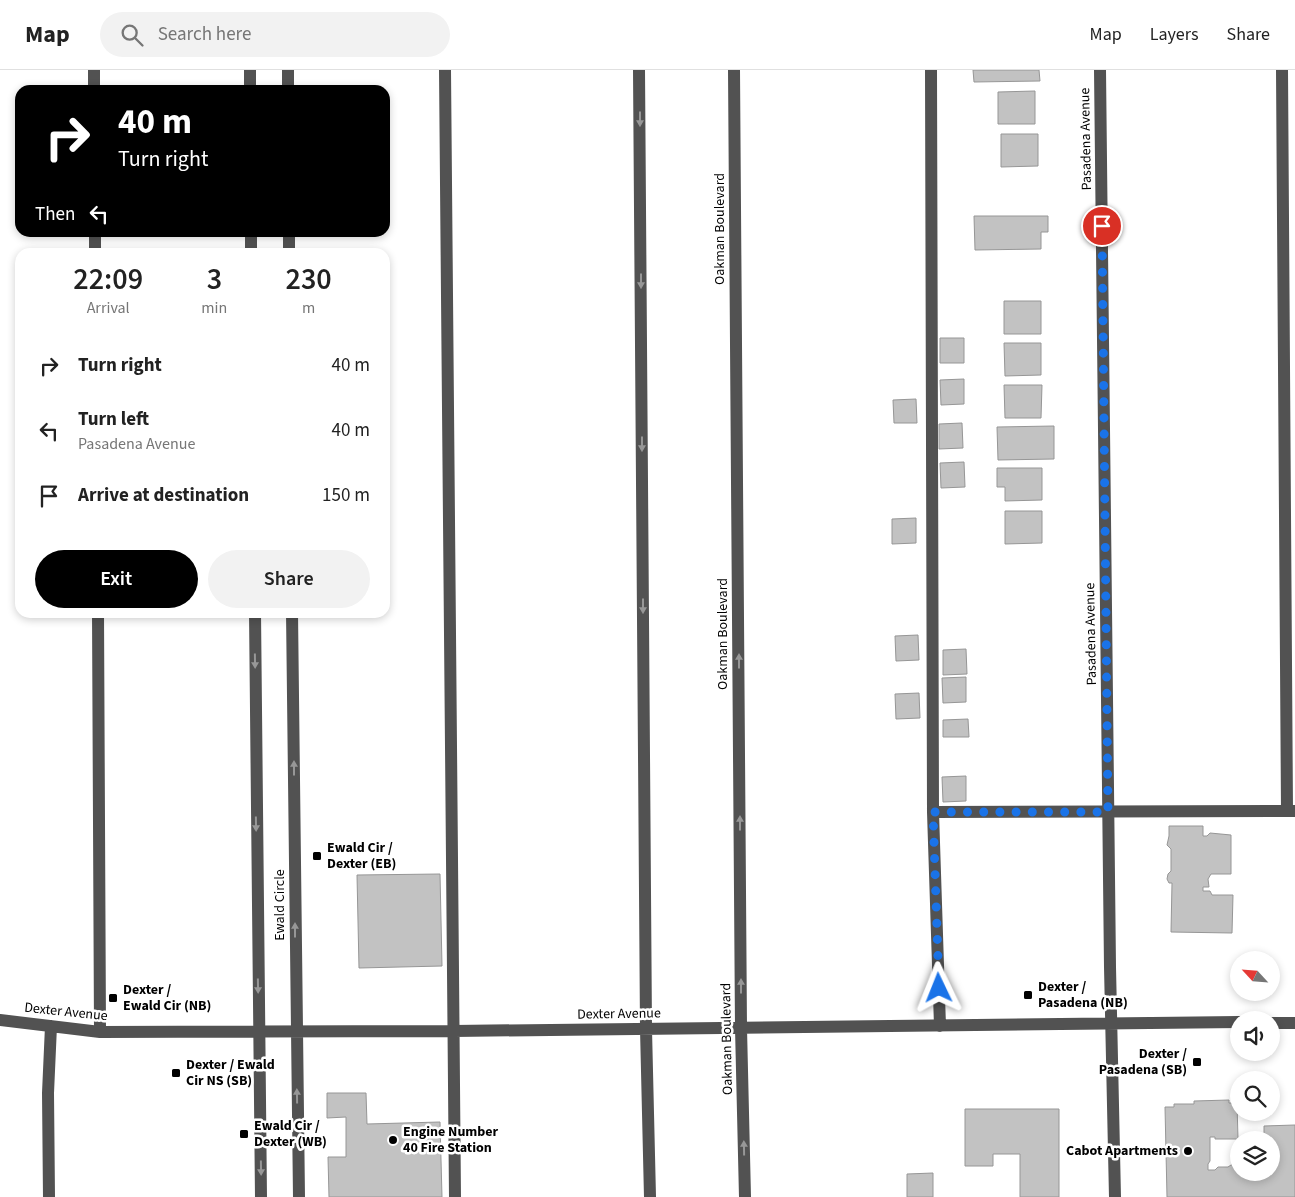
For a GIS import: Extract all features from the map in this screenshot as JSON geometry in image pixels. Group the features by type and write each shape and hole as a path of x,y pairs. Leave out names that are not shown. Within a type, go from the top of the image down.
{"street":[{"path":"94,70 94,85"},
{"path":"250,70 250,85"},
{"path":"288,70 288,85"},
{"path":"446,70 455,1197"},
{"path":"639,70 646,1029 650,1197"},
{"name":"Oakman Boulevard","path":"734,70 744,1197"},
{"path":"931,70 933,812 940,1026"},
{"name":"Pasadena Avenue","path":"1100,70 1108,812 1115,1197"},
{"path":"933,812 1291,811 1282,70"},
{"path":"98,618 100,1032"},
{"name":"Ewald Circle","path":"255,618 261,1197"},
{"name":"Ewald Circle","path":"292,618 299,1197"},
{"name":"Dexter Avenue","path":"0,1020 100,1032 454,1031 1230,1022"},
{"path":"1280,1023 1295,1023"},
{"path":"49,1197 48,1093 51,1026"}],"building":[{"path":"973,70 1039,70 1040,81 974,82"},
{"path":"1035,91 1035,124 998,124 998,92"},
{"path":"1001,134 1038,134 1038,166 1001,167"},
{"path":"974,216 1048,216 1048,232 1041,232 1041,249 975,250"},
{"path":"1004,301 1041,301 1041,334 1004,334"},
{"path":"940,338 964,338 964,363 940,363"},
{"path":"1004,343 1041,343 1041,375 1005,376"},
{"path":"964,379 964,404 941,405 940,380"},
{"path":"1004,385 1042,385 1041,418 1005,418"},
{"path":"916,399 917,423 894,423 893,400"},
{"path":"962,423 963,448 939,449 939,424"},
{"path":"1054,426 1054,459 998,460 997,427"},
{"path":"964,462 965,487 941,488 940,463"},
{"path":"997,468 1042,468 1042,500 1005,501 1005,487 997,487"},
{"path":"1005,511 1042,511 1042,543 1005,544"},
{"path":"916,518 916,543 892,544 892,519"},
{"path":"918,635 919,660 896,661 895,636"},
{"path":"966,649 967,674 943,675 943,650"},
{"path":"966,677 966,702 943,703 942,678"},
{"path":"919,693 920,718 896,719 895,694"},
{"path":"968,719 969,737 943,737 943,720"},
{"path":"966,776 966,801 943,802 942,777"},
{"path":"1169,826 1203,826 1203,836 1207,836 1210,833 1231,835 1231,874 1211,874 1208,879 1209,887 1203,887 1203,891 1210,891 1212,895 1233,895 1232,933 1171,932 1172,883 1169,883 1167,879 1171,871 1171,849 1167,845"},
{"path":"440,874 442,966 359,968 357,875"},
{"name":"Engine Number 40 Fire Station","path":"327,1093 366,1093 367,1124 440,1122 442,1197 329,1197 328,1157 346,1157 346,1117 327,1118"},
{"name":"Cabot Apartments","path":"1229,1100 1230,1121 1238,1121 1238,1131 1230,1131 1230,1139 1210,1137 1208,1170 1230,1166 1230,1181 1280,1181 1280,1131 1264,1131 1264,1126 1295,1125 1295,1197 1167,1197 1165,1107 1174,1107 1174,1104 1194,1104 1194,1101"},
{"path":"965,1109 1059,1109 1059,1197 1020,1197 1020,1154 993,1154 993,1166 965,1166"},
{"path":"933,1173 933,1197 907,1197 907,1174"}],"place":[{"name":"Ewald Cir / Dexter (EB)","path":"317,856"},
{"name":"Dexter / Pasadena (NB)","path":"1028,995"},
{"name":"Dexter / Ewald Cir (NB)","path":"113,998"},
{"name":"Dexter / Pasadena (SB)","path":"1197,1062"},
{"name":"Dexter / Ewald Cir NS (SB)","path":"176,1073"},
{"name":"Ewald Cir / Dexter (WB)","path":"244,1134"},
{"name":"Engine Number 40 Fire Station","path":"393,1140"},
{"name":"Cabot Apartments","path":"1188,1151"}],"route":[{"path":"939,988 933,812 1108,812 1102,226"}]}
